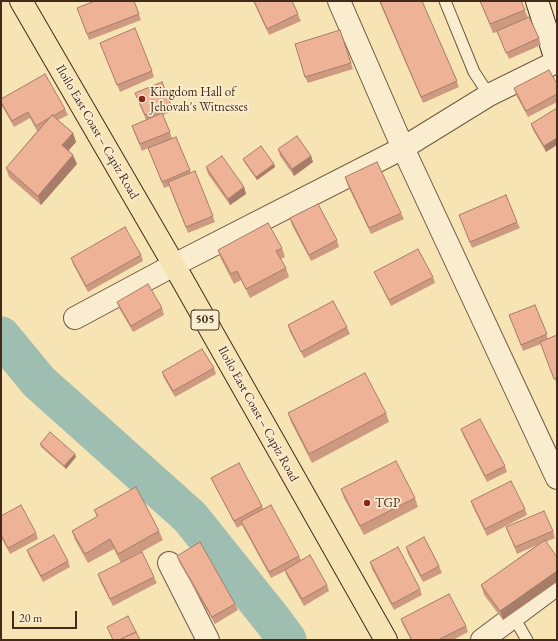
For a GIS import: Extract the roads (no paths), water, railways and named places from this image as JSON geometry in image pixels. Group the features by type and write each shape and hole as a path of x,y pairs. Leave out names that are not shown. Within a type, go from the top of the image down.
{"main road":[{"name":"Iloilo East Coast – Capiz Road","path":"21,1 174,265 386,640"}],"street":[{"path":"339,1 403,148 557,478"},
{"path":"75,318 174,265 403,148 489,95 556,62 537,1"},
{"path":"169,562 208,640"},
{"path":"482,640 557,584"}],"lane":[{"path":"445,1 474,72 489,95"},
{"path":"513,616 527,640"}],"waterway":[{"path":"1,336 39,382 190,517 287,640"}],"place":[{"name":"Kingdom Hall of Jehovah's Witnesses","path":"142,99"},
{"name":"TGP","path":"367,503"}]}
